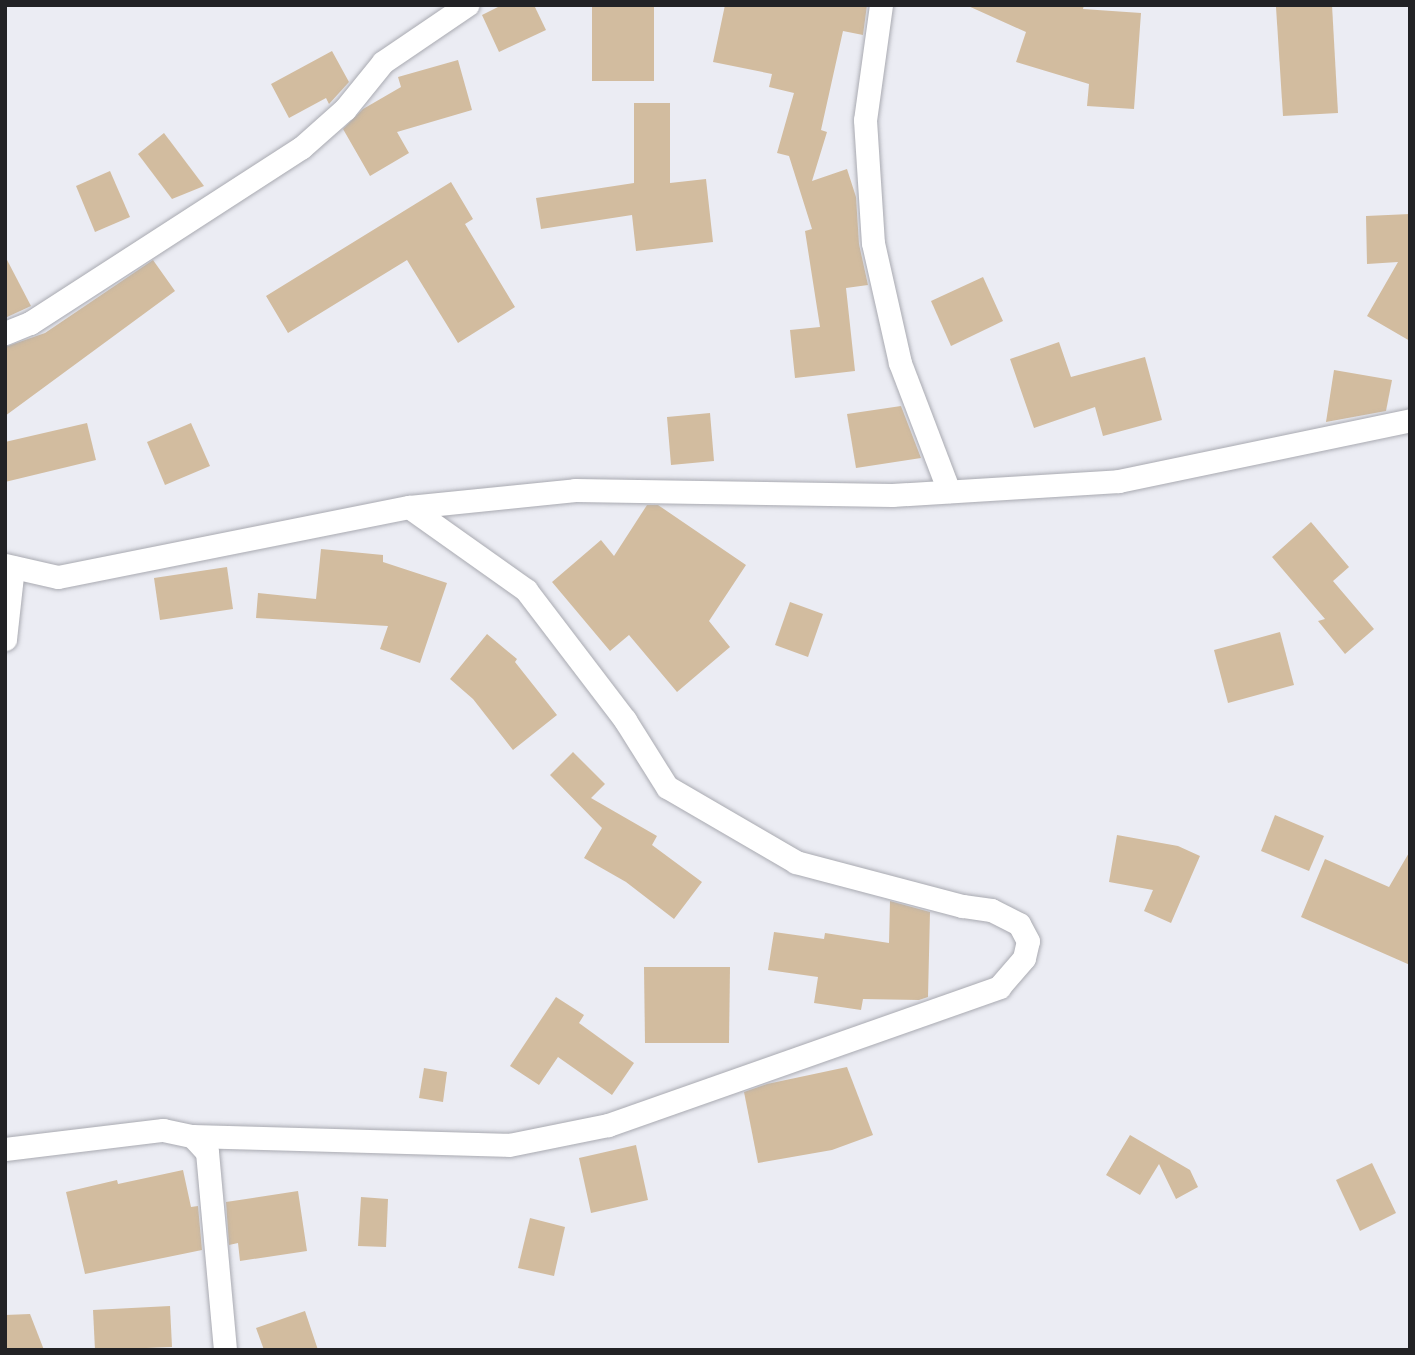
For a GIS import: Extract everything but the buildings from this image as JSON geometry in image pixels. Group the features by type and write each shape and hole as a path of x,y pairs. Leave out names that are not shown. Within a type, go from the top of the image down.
{"street":[{"path":"5,333 30,323 301,148 345,109 383,62 467,5"},
{"path":"881,5 865,120 873,243 900,363 949,491"},
{"path":"5,639 9,566 58,577 409,507 575,490 892,495 1118,481 1410,420"},
{"path":"5,1149 163,1130 191,1136 509,1145 608,1125 999,987 1024,958 1028,941 1019,923 991,910 962,906 796,862 667,787 625,720 526,590 409,507"},
{"path":"191,1136 207,1152 225,1350"}]}
